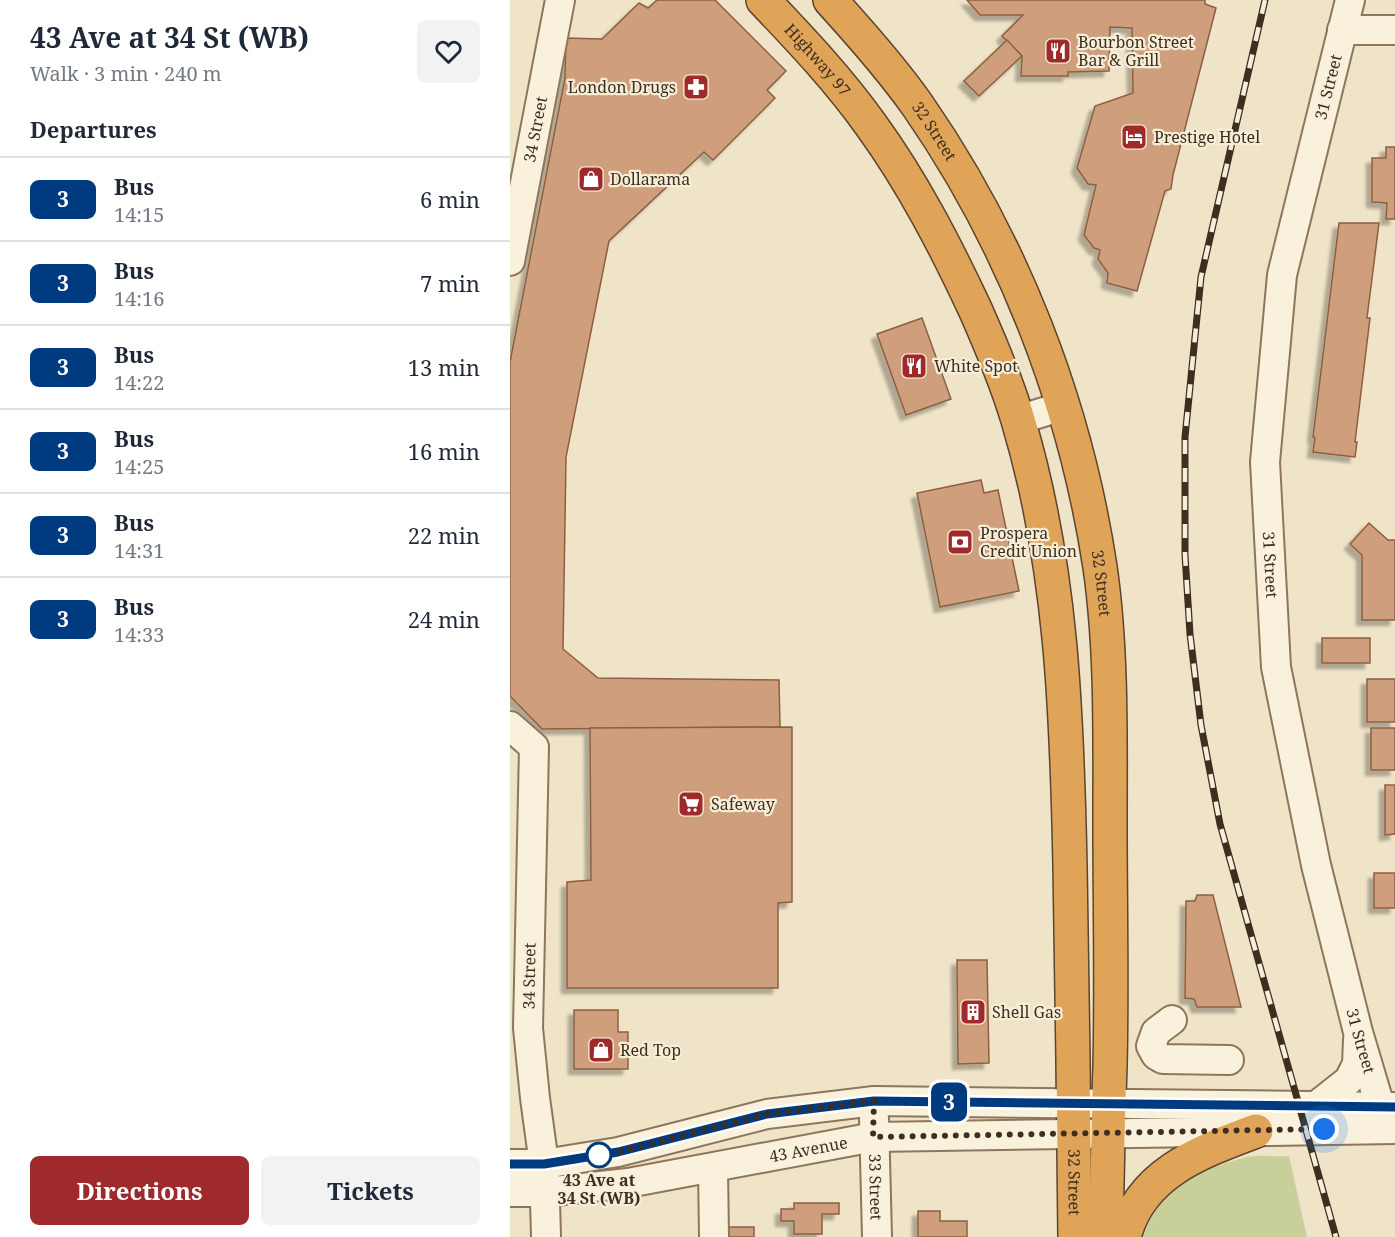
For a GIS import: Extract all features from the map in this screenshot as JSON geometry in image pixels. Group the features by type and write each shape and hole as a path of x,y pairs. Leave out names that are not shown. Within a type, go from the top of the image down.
{"highway":[{"name":"Highway 97","path":"763,0 812,52 870,123"},
{"name":"32 Street","path":"830,0 918,105 963,177 1008,261 1040,336 1063,406 1090,508 1101,570 1110,720 1110,1066 1106,1237"},
{"name":"32 Street","path":"870,123 916,192 957,269 989,342 1018,420 1046,534 1060,628 1067,744 1075,1118 1075,1237"},
{"path":"1125,1237 1127,1226 1138,1203 1154,1184 1183,1162 1214,1146 1256,1131"}],"street":[{"name":"34 Street","path":"510,261 560,0"},
{"name":"31 Street","path":"1350,0 1282,275 1265,462 1276,667 1316,865 1358,1032 1388,1118"},
{"path":"1342,30 1395,30"},
{"path":"1018,420 1063,406"},
{"name":"34 Street","path":"510,726 534,747 528,1028 544,1164 546,1237"},
{"path":"1172,1020 1156,1032 1151,1046 1156,1055 1163,1059 1229,1060"},
{"path":"1316,1106 1349,1080 1357,1064 1358,1032"},
{"name":"43 Avenue","path":"510,1164 544,1164 618,1152 767,1114 874,1101 1075,1118 1316,1106 1388,1118"},
{"name":"33 Street","path":"874,1101 877,1237"},
{"name":"43 Avenue","path":"510,1191 546,1192 628,1183 873,1137 1075,1118"},
{"name":"43 Avenue","path":"1107,1118 1256,1131 1388,1118"},
{"path":"713,1168 714,1237"}],"green space":[{"path":"1289,1156 1307,1237 1143,1237 1159,1207 1182,1184 1195,1176 1248,1157"}],"building":[{"path":"657,0 715,0 786,71 767,90 775,98 713,160 704,152 609,241 566,457 563,649 598,678 779,680 780,727 542,729 510,696 510,362 565,78 566,38 602,39 639,3 648,8"},
{"name":"Prestige Hotel","path":"967,0 1205,0 1205,4 1216,8 1171,189 1165,191 1137,291 1107,283 1108,273 1098,259 1100,250 1094,248 1084,235 1096,185 1088,184 1077,168 1095,106 1133,93 1132,28 1110,27 1109,71 1068,72 1068,76 1021,76 1022,56 1002,36 1023,15 980,15"},
{"path":"1007,40 1022,56 979,96 964,81"},
{"path":"1386,147 1395,147 1395,219 1386,219 1387,203 1372,202 1372,158 1386,158"},
{"path":"1339,223 1379,223 1367,318 1370,318 1355,457 1313,452"},
{"name":"White Spot","path":"922,318 951,399 906,415 877,334"},
{"path":"981,480 984,493 998,490 1019,591 940,607 917,493"},
{"path":"1369,523 1388,540 1395,540 1395,620 1362,620 1362,555 1350,544"},
{"path":"1322,638 1370,638 1370,663 1322,663"},
{"path":"1367,679 1395,679 1395,722 1367,722"},
{"name":"Safeway","path":"792,727 792,902 778,903 778,988 567,988 567,882 591,880 590,728"},
{"path":"1371,728 1395,728 1395,770 1371,770"},
{"path":"1385,785 1395,785 1395,834 1385,835"},
{"path":"1374,873 1395,873 1395,908 1374,908"},
{"path":"1197,895 1213,895 1241,1007 1197,1007 1194,999 1185,998 1186,901 1195,901"},
{"name":"Shell Gas","path":"957,960 987,960 989,1063 958,1064"},
{"name":"Red Top","path":"574,1010 618,1010 618,1032 628,1032 628,1069 574,1069"},
{"path":"794,1203 839,1203 839,1214 822,1214 822,1234 794,1234 794,1221 781,1221 781,1209 794,1209"},
{"path":"918,1211 940,1211 940,1221 967,1221 967,1237 918,1237"},
{"path":"728,1227 754,1227 754,1237 728,1237"}],"railway":[{"path":"1265,0 1201,277 1185,437 1185,555 1190,634 1201,725 1220,824 1336,1237"}],"bus line":[{"name":"3","path":"510,1164 544,1164 618,1152 767,1114 874,1101 1395,1107"}],"place":[{"name":"Bourbon Street Bar & Grill","path":"1058,51"},
{"name":"London Drugs","path":"696,87"},
{"name":"Prestige Hotel","path":"1134,137"},
{"name":"Dollarama","path":"591,179"},
{"name":"White Spot","path":"914,366"},
{"name":"Prospera Credit Union","path":"960,542"},
{"name":"Safeway","path":"691,804"},
{"name":"Shell Gas","path":"973,1012"},
{"name":"Red Top","path":"601,1050"},
{"name":"43 Ave at 34 St (WB)","path":"599,1155"}],"route":[{"path":"599,1155 767,1114 874,1101 873,1137 1324,1129"}]}
